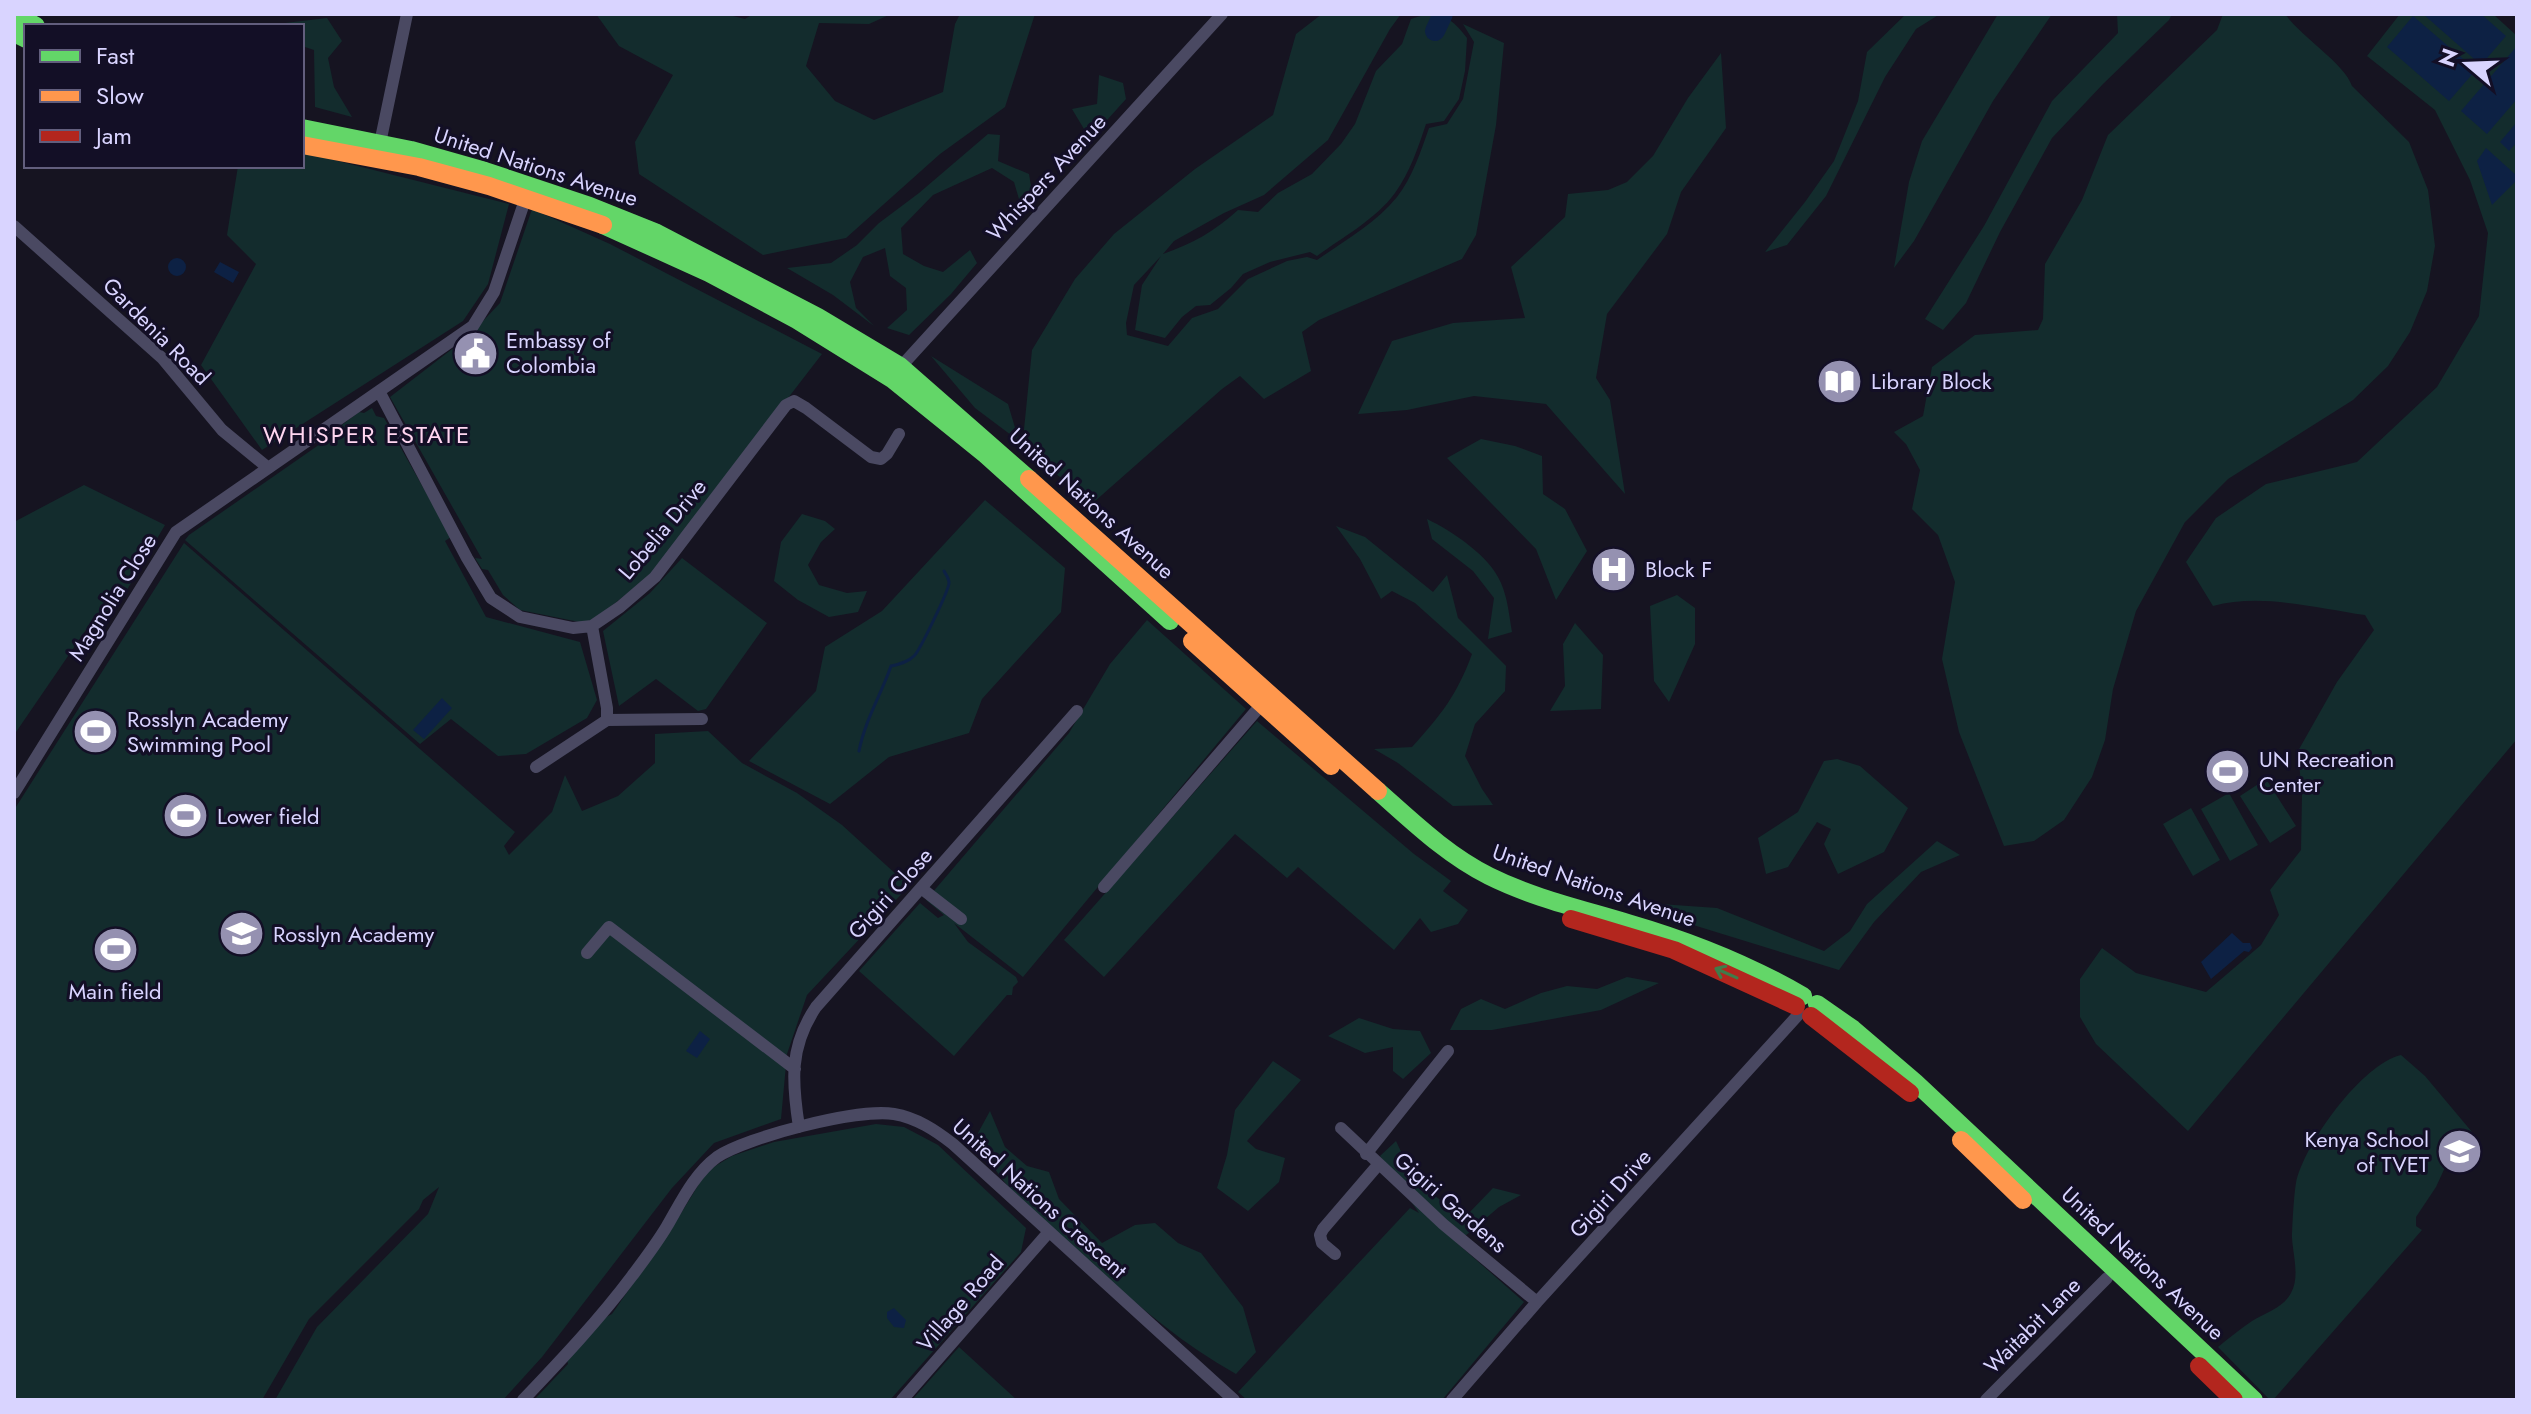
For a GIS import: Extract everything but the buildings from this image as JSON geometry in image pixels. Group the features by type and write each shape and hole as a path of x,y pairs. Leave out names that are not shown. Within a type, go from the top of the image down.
{"street":[{"path":"14,14 32,24"},
{"path":"383,150 407,14"},
{"name":"Whispers Avenue","path":"896,372 1222,14"},
{"name":"United Nations Avenue","path":"304,129 383,150 474,168 528,192 590,206 655,232 818,317 896,372 1011,461 1262,704 1421,845 1469,880 1497,894 1674,950 1853,1029 1915,1082 2254,1400"},
{"name":"United Nations Avenue","path":"304,145 383,150"},
{"name":"Magnolia Close","path":"14,793 176,532 473,326 494,292 528,192"},
{"name":"Gardenia Road","path":"14,226 162,358 222,430 267,467"},
{"path":"379,391 491,598 520,617 562,628 592,626 607,720"},
{"name":"Lobelia Drive","path":"592,626 655,577 786,405 794,401 806,408 871,457 881,459 899,434"},
{"name":"United Nations Avenue","path":"1189,630 1466,866 1526,892 1713,950 1778,980 1805,1007 1907,1090 2234,1400"},
{"path":"1104,887 1262,704"},
{"name":"Gigiri Close","path":"799,1127 793,1086 796,1048 803,1025 1077,711"},
{"path":"536,767 607,720 702,719"},
{"path":"921,888 961,919"},
{"path":"587,953 609,927 795,1069"},
{"name":"Gigiri Drive","path":"1452,1400 1805,1007"},
{"path":"1366,1154 1448,1051"},
{"name":"United Nations Crescent","path":"523,1400 593,1327 666,1228 686,1193 719,1156 751,1141 799,1127 878,1113 905,1117 923,1124 953,1144 1234,1400"},
{"name":"Gigiri Gardens","path":"1341,1128 1443,1224 1537,1302"},
{"path":"1335,1254 1322,1243 1320,1235 1378,1165"},
{"name":"Village Road","path":"902,1400 1048,1233"},
{"name":"Waitabit Lane","path":"1986,1400 2107,1278"}],"green space":[{"path":"596,14 725,14 745,19 753,14 891,14 869,24 819,23 806,66 835,101 874,120 943,92 955,24 960,14 1035,14 1005,107 940,154 846,238 763,255 639,174 635,142 673,75 619,46"},
{"path":"1322,14 1401,14 1328,140 1264,195 1174,241 1163,254 1203,236 1238,210 1258,212 1278,193 1312,174 1341,144 1355,124 1376,71 1402,44 1411,19 1443,16 1467,38 1459,99 1444,121 1426,124 1400,185 1387,202 1359,227 1317,256 1310,252 1270,262 1243,274 1210,305 1196,306 1182,317 1165,338 1135,330 1142,285 1161,256 1134,285 1126,323 1127,335 1168,346 1192,318 1218,309 1248,279 1287,261 1307,257 1317,260 1379,215 1397,197 1407,181 1429,128 1447,124 1463,99 1474,42 1463,24 1504,43 1496,125 1476,235 1462,259 1319,320 1302,332 1311,371 1264,399 1240,376 1094,502 1022,449 1032,350 1075,279 1114,234 1195,169 1273,115 1296,34"},
{"path":"1906,14 1940,14 1916,29 1885,77 1826,196 1787,245 1765,252 1834,161 1858,101 1867,52"},
{"path":"1998,14 2052,14 1993,101 1914,241 1894,268 1909,182 1922,141"},
{"path":"2117,14 2172,14 2052,138 2000,232 1966,303 1943,330 1925,319 1984,226 2052,101 2118,33"},
{"path":"2223,14 2285,14 2341,68 2352,86 2409,142 2428,190 2435,246 2427,291 2410,332 2388,366 2353,400 2228,479 2185,522 2136,611 2113,689 2105,740 2092,777 2064,820 2034,841 2004,846 1959,732 1942,659 1955,582 1938,535 1912,509 1920,470 1906,444 1894,432 1923,416 1932,367 1975,335 2038,330 2043,319 2045,264 2082,200 2108,135 2217,30"},
{"path":"2400,14 2493,14 2517,36 2517,739 2188,1131 2096,1044 2080,1017 2080,979 2102,948 2136,973 2206,992 2261,945 2279,915 2270,890 2301,850 2302,795 2298,751 2337,682 2374,630 2365,615 2308,606 2250,601 2213,606 2186,562 2216,518 2266,484 2357,462 2437,387 2479,316 2488,233 2470,180 2435,110 2367,56"},
{"path":"327,18 342,41 328,58 334,87 352,117 315,107 314,50 304,47 304,24 285,23"},
{"path":"1721,53 1726,128 1681,192 1667,234 1607,314 1596,378 1610,400 1625,494 1546,404 1474,396 1407,410 1358,414 1392,341 1453,323 1525,318 1511,267 1565,217 1568,194 1608,190 1627,182 1653,156 1688,98"},
{"path":"1099,75 1123,83 1126,99 1090,139 1072,109 1097,104"},
{"path":"988,134 1000,135 998,161 1029,174 1032,192 1021,206 1014,182 992,168 933,195 901,228 903,254 924,266 943,272 970,250 977,263 909,335 887,328 907,310 906,288 890,276 885,248 863,257 850,282 856,308 874,326 833,295 787,268 831,263 857,245 879,223"},
{"path":"304,153 509,204 488,284 463,321 262,450 201,365 256,264 227,235 238,168 304,168"},
{"path":"532,209 610,244 822,354 654,572 589,624 520,610 503,595 488,570 482,569 475,558 482,559 390,397 469,336 500,303"},
{"path":"931,356 1008,404 1019,441 975,408"},
{"path":"372,408 376,416 384,418 451,537 445,541 486,617 580,642 597,700 587,718 526,754 498,756 451,719 420,744 185,540 323,442 359,412 364,413"},
{"path":"1481,439 1542,456 1543,494 1565,509 1587,551 1556,600 1536,549 1447,458"},
{"path":"84,485 165,525 114,612 92,621 14,735 14,522"},
{"path":"985,500 1065,568 1061,612 982,699 969,733 889,757 830,804 749,761 816,691 825,647 882,611"},
{"path":"802,514 825,521 835,529 821,542 808,565 819,585 847,593 867,591 858,612 829,617 798,600 774,581 781,542"},
{"path":"1427,519 1469,545 1496,573 1505,595 1512,632 1488,639 1494,598 1473,571 1432,539"},
{"path":"1336,526 1365,537 1433,592 1447,575 1458,618 1506,666 1505,691 1475,724 1465,756 1493,805 1453,806 1398,763 1374,749 1412,747 1447,704 1472,654 1415,603 1392,591 1381,599 1360,559"},
{"name":"Rosslyn Academy","path":"184,543 515,832 504,846 509,855 552,812 565,775 582,811 618,796 655,763 655,734 708,731 742,763 797,793 842,825 909,886 807,995 787,1054 781,1119 714,1143 672,1188 542,1357 503,1400 275,1400 317,1327 428,1214 439,1187 309,1319 262,1400 14,1400 14,810"},
{"path":"682,558 767,623 706,709 698,711 656,679 619,706 603,631 650,593"},
{"path":"1677,595 1695,608 1695,644 1669,702 1654,681 1650,606"},
{"path":"1147,620 1246,709 1023,977 954,923 968,942 1016,977 1018,982 1013,987 1012,995 1007,995 954,1056 859,971 920,903 938,918 944,915 926,900 1069,733 1110,664"},
{"path":"1575,623 1603,655 1601,709 1550,711 1565,686 1563,644"},
{"path":"1257,721 1414,854 1451,881 1443,891 1468,910 1458,924 1431,932 1420,918 1394,950 1298,867 1287,878 1235,834 1104,977 1064,940"},
{"path":"1837,759 1860,766 1908,808 1884,852 1838,874 1824,844 1831,829 1817,822 1788,867 1766,874 1758,838 1798,812 1824,761"},
{"path":"2266,779 2296,826 2270,843 2240,796"},
{"path":"2229,793 2258,845 2230,861 2201,809"},
{"path":"2191,808 2220,860 2193,876 2163,824"},
{"path":"1937,841 1960,855 1921,872 1874,922 1839,970 1690,924 1646,903 1717,908 1824,951 1850,931 1867,904"},
{"path":"1627,977 1659,983 1601,1010 1492,1030 1450,1030 1461,1009 1481,999 1505,1009 1541,993 1567,986 1597,989"},
{"path":"1359,1018 1393,1029 1420,1031 1431,1053 1403,1079 1393,1071 1393,1047 1365,1053 1328,1036"},
{"path":"2401,1055 2425,1076 2472,1132 2469,1142 2461,1155 2447,1163 2436,1187 2416,1217 2416,1226 2422,1230 2270,1400 2218,1347 2288,1298 2296,1273 2292,1238 2296,1183 2301,1167 2322,1128 2353,1089 2369,1073"},
{"path":"1273,1061 1301,1080 1247,1141 1256,1149 1285,1158 1279,1182 1248,1211 1217,1188 1235,1110"},
{"path":"990,1111 1005,1147 1027,1166 1049,1172 1059,1199 1102,1243 1135,1225 1155,1223 1178,1243 1201,1253 1243,1307 1256,1352 1236,1374 1192,1347 1152,1316 1018,1197 994,1168 978,1133"},
{"path":"876,1124 904,1127 938,1145 1026,1228 1021,1252 890,1400 534,1400 606,1317 612,1314 707,1171 732,1156 774,1142"},
{"path":"1396,1141 1424,1186 1454,1208 1468,1214 1493,1188 1521,1195 1499,1207 1457,1243 1524,1302 1442,1400 1247,1400 1238,1392 1410,1208 1419,1213 1380,1156"},
{"path":"959,1347 1017,1400 912,1400"}],"water":[{"path":"2423,14 2481,14 2506,36 2481,65"},
{"path":"2413,16 2476,70 2449,101 2387,47"},
{"path":"2517,46 2517,99 2487,134 2461,111"},
{"path":"2517,122 2517,142 2509,151 2500,142"},
{"path":"2486,148 2517,176 2517,180 2492,205 2477,161"},
{"path":"177,258 186,267 177,276 168,267"},
{"path":"220,262 239,272 233,283 214,272"},
{"path":"442,698 452,708 424,739 413,730"},
{"name":"Rosslyn Academy Swimming Pool","path":"97,708 118,722 95,755 75,742"},
{"path":"2232,933 2243,943 2250,943 2252,948 2249,952 2244,951 2211,979 2201,962"},
{"path":"700,1031 710,1039 697,1058 686,1051"},
{"path":"894,1308 906,1320 904,1328 894,1327 887,1318 887,1312"}],"waterway":[{"path":"1435,31 1443,14"},
{"path":"859,751 891,666 914,656 933,621 949,583 944,571"}],"traffic: fast":[{"path":"14,14 32,24"},
{"path":"14,33 24,38"},
{"path":"304,128 411,150 485,171 590,206 655,232 818,317 900,366 1029,479"},
{"path":"603,225 709,273 797,320 892,379 986,455 1170,621"},
{"path":"1378,791 1445,848 1489,876 1540,897 1696,946 1803,996"},
{"path":"1817,1004 1853,1029 1915,1082 2254,1400"}],"traffic: slow":[{"path":"304,145 419,167 489,186 603,225"},
{"path":"1029,479 1378,791"},
{"path":"1192,641 1331,766"},
{"path":"1961,1140 2023,1200"}],"traffic: jam":[{"path":"1571,919 1674,950 1796,1006"},
{"path":"1811,1016 1910,1093"},
{"path":"2199,1366 2234,1400"}],"place":[{"name":"Embassy of Colombia","path":"475,353"},
{"name":"Library Block","path":"1840,381"},
{"name":"Block F","path":"1614,569"},
{"name":"Rosslyn Academy Swimming Pool","path":"96,732"},
{"name":"UN Recreation Center","path":"2228,772"},
{"name":"Lower field","path":"186,816"},
{"name":"Rosslyn Academy","path":"242,934"},
{"name":"Main field","path":"115,950"},
{"name":"Kenya School of TVET","path":"2460,1152"}],"district":[{"name":"WHISPER ESTATE","path":"367,434"}]}
